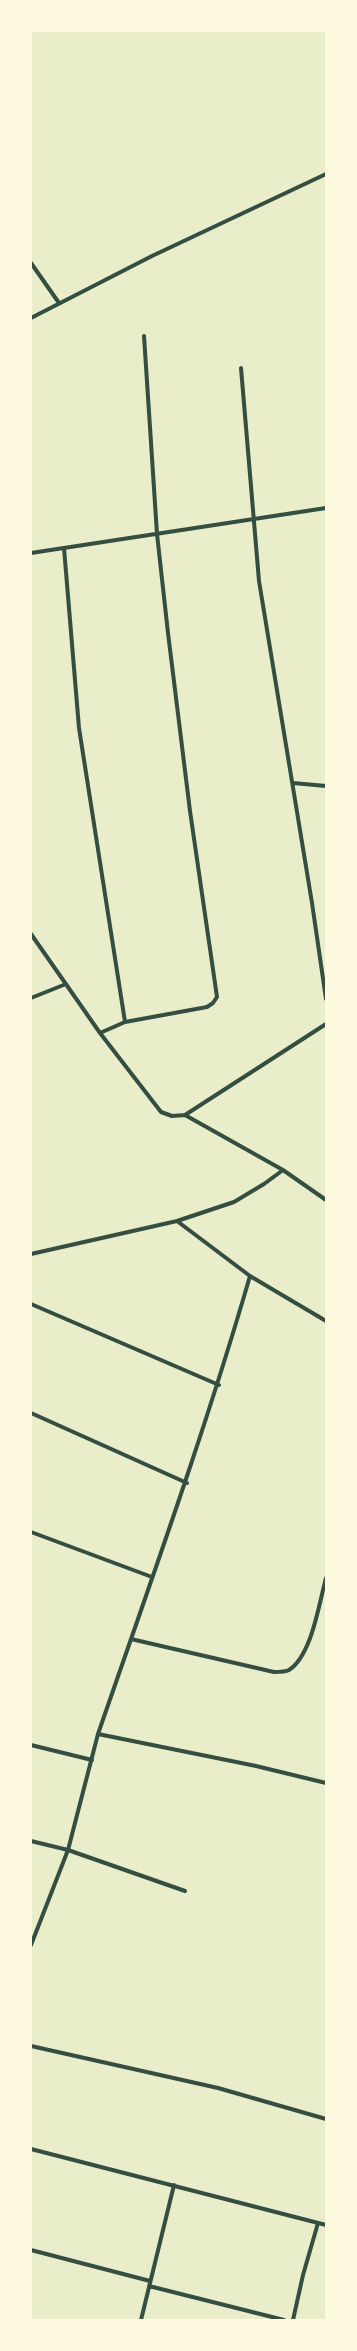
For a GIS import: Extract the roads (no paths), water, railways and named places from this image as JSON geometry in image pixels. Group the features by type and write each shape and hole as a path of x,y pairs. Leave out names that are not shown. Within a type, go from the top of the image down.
{"street":[{"path":"31,318 152,256 326,174"},
{"path":"31,263 59,303"},
{"path":"100,1033 125,1022 207,1008 213,1003 217,996 189,803 157,534 144,336"},
{"path":"241,368 259,581 293,783 326,999"},
{"path":"31,553 326,508"},
{"path":"64,548 80,728 125,1022"},
{"path":"293,783 326,786"},
{"path":"31,934 100,1033 161,1112 172,1116 185,1115 326,1024"},
{"path":"31,998 66,984"},
{"path":"185,1115 282,1170 326,1200"},
{"path":"31,1254 177,1221 234,1202 264,1184 282,1170"},
{"path":"177,1221 250,1276 326,1321"},
{"path":"31,1945 68,1850 98,1734 152,1577 187,1483 219,1385 250,1276"},
{"path":"31,1304 219,1385"},
{"path":"31,1413 187,1483"},
{"path":"31,1532 152,1577"},
{"path":"131,1639 274,1672 288,1671 298,1661 307,1645 326,1578"},
{"path":"98,1734 256,1766 326,1783"},
{"path":"31,1746 92,1760"},
{"path":"31,1840 68,1850 185,1891"},
{"path":"31,2046 218,2088 326,2119"},
{"path":"31,2149 326,2225"},
{"path":"141,2320 174,2185"},
{"path":"293,2320 303,2275 318,2223"},
{"path":"31,2250 150,2281"},
{"path":"149,2286 284,2320"}]}
